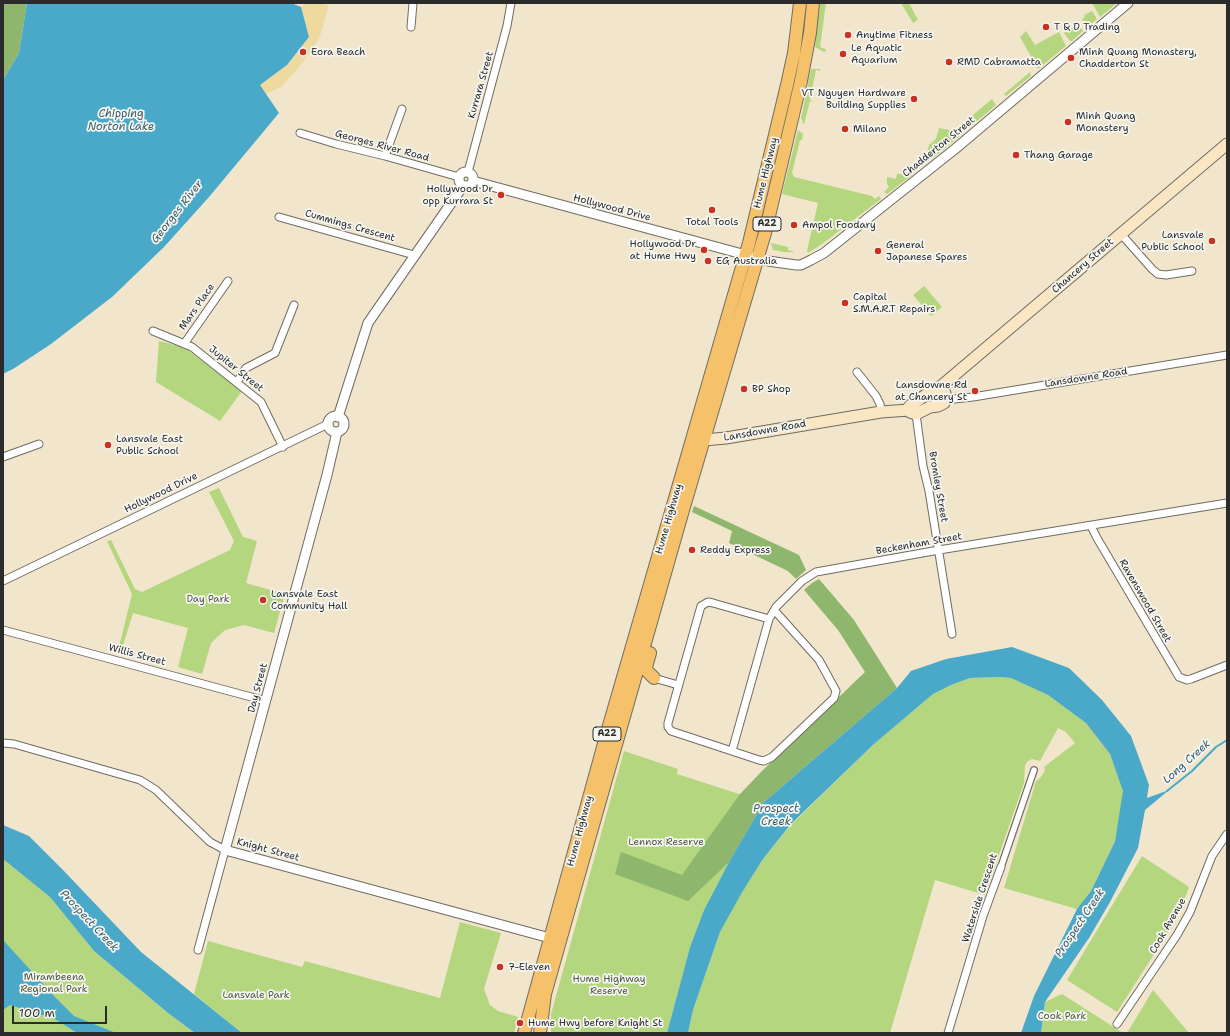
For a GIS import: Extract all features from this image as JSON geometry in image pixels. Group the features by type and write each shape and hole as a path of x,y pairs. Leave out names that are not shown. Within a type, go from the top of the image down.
{"highway":[{"name":"Hume Highway","path":"752,257 794,53 800,3"},
{"name":"Hume Highway","path":"524,1033 608,729 752,257 770,211 801,81 810,33 813,3"},
{"name":"Hume Highway","path":"540,1033 545,994 652,614 698,438"},
{"path":"652,614 654,634 646,667 647,671 654,678"},
{"path":"632,686 641,680 654,678"}],"main road":[{"name":"Chancery Street","path":"912,412 911,405 933,389 940,388 1227,144"},
{"path":"940,388 945,393 945,400"},
{"name":"Lansdowne Road","path":"698,438 726,438 881,412 912,412 940,406 945,400"}],"street":[{"path":"411,27 413,3"},
{"name":"Kurrara Street","path":"468,172 507,26 511,3"},
{"name":"Chadderton Street","path":"752,257 796,266 812,260 824,253 955,149 1128,3"},
{"path":"386,156 402,109"},
{"name":"Georges River Road","path":"300,133 459,177"},
{"path":"468,172 472,174 474,181 469,186 463,186 459,181 461,173 468,172"},
{"name":"Hollywood Drive","path":"474,181 752,257"},
{"path":"338,417 368,322 463,186"},
{"name":"Cummings Crescent","path":"279,217 414,255"},
{"path":"1121,234 1158,274 1166,275 1192,271"},
{"name":"Mars Place","path":"184,344 228,281"},
{"path":"237,382 246,368 275,353 294,305"},
{"name":"Jupiter Street","path":"152,331 192,347 261,402 283,447"},
{"name":"Lansdowne Road","path":"945,400 973,397 1227,355"},
{"path":"857,372 876,396 880,404 881,412"},
{"name":"Bromley Street","path":"912,412 929,491 952,634"},
{"path":"338,417 342,420 344,425 341,430 336,432 330,429 328,424 331,418 338,417"},
{"name":"Hollywood Drive","path":"3,581 328,424"},
{"name":"Day Street","path":"198,950 327,475 336,432"},
{"path":"3,457 39,444"},
{"name":"Beckenham Street","path":"732,751 769,619 776,607 802,581 816,572 939,550 1227,503"},
{"name":"Ravenswood Street","path":"1091,526 1100,544 1179,677 1187,680 1227,665"},
{"path":"769,619 708,602 701,606 668,723 668,727 671,731 764,761 772,757 834,698 836,691 819,660 775,611"},
{"name":"Willis Street","path":"3,630 266,701"},
{"path":"654,678 678,685"},
{"name":"Knight Street","path":"3,742 97,766 140,780 156,790 210,842 225,850 550,938"},
{"name":"Waterside Crescent","path":"948,1033 983,916 1034,770"},
{"name":"Cook Avenue","path":"1117,1024 1177,935 1190,912 1212,856 1227,834"}],"green space":[{"path":"3,3 27,3 19,53 3,80"},
{"path":"820,3 826,3 820,47 825,49 826,51 824,52 815,47"},
{"path":"901,3 909,3 918,20 913,23"},
{"path":"1092,3 1117,3 1100,17"},
{"path":"1092,11 1097,19 1088,27 1082,19 1085,17 1084,15"},
{"path":"1077,23 1083,31 1072,41 1070,41 1064,33 1076,26"},
{"path":"1026,31 1035,45 1059,32 1066,46 1038,69 1020,37"},
{"path":"811,69 820,69 820,71 816,70 810,100 815,102 810,101 804,124 802,122 803,120 801,119"},
{"path":"1030,72 1031,76 1006,96 1004,94"},
{"path":"992,99 996,105 969,128 967,126 969,124 967,120"},
{"path":"939,128 959,132 961,135 932,159 927,154 929,145 936,139"},
{"path":"798,130 803,134 802,140 800,140 792,173 794,177 872,196 875,199 879,196 881,199 808,253 807,251 818,203 782,194"},
{"path":"910,170 912,175 887,194 884,192 889,187 887,184 887,177 896,179 897,174 903,175"},
{"path":"771,243 788,247 788,250 795,252 773,250"},
{"path":"924,286 942,307 931,316 913,295"},
{"path":"159,341 182,347 189,351 242,391 220,421 156,382"},
{"name":"Day Park","path":"219,488 243,537 257,541 246,583 285,594 274,633 244,625 225,630 211,643 202,674 178,667 188,628 133,613 121,652 118,651 132,594 107,541 111,540 135,589 142,592 230,550 234,541 209,492"},
{"path":"694,506 799,555 806,570 796,579 788,571 729,543 732,531 692,512"},
{"path":"819,579 854,620 897,688 764,802 729,862 688,901 615,874 621,852 682,875 740,794 865,672 838,630 804,590"},
{"path":"970,678 1011,678 1048,695 1086,723 1110,754 1124,791 1115,840 1091,891 1077,909 1004,888 1036,781 1045,771 1044,767 1075,743 1066,732 1058,728 1040,761 1032,759 1025,765 1024,783 985,895 935,880 890,1033 688,1033 693,1010 720,932 739,896 763,859 791,825 874,744 933,694"},
{"name":"Lennox Reserve","path":"624,751 678,769 677,774 764,802 729,862 704,910 690,947 667,1033 551,1033 551,1014"},
{"path":"1142,856 1189,887 1178,917 1117,1012 1067,980"},
{"name":"Mirambeena Regional Park","path":"3,859 50,897 94,951 168,1013 195,1033 3,1033"},
{"name":"Lansvale Park","path":"460,922 501,933 484,989 490,1005 498,1011 518,1017 514,1033 242,1033 194,994 208,941 302,967 305,961 440,998"},
{"path":"1153,990 1189,1033 1127,1033"},
{"name":"Cook Park","path":"1062,994 1123,1033 1041,1033 1045,1002"}],"sand":[{"name":"Eora Beach","path":"307,3 323,3 329,6 319,39 300,66 281,87 266,94 260,85 287,65 309,38 301,7"}],"water":[{"name":"Chipping Norton Lake","path":"27,3 291,3 301,7 309,37 287,65 260,85 279,113 209,197 164,247 112,297 51,344 3,374 3,80 19,53"},
{"name":"Prospect Creek","path":"1012,647 1069,668 1102,700 1131,736 1149,785 1147,798 1169,790 1145,810 1138,848 1110,902 1089,938 1045,1002 1041,1033 1021,1033 1034,996 1077,909 1091,891 1115,841 1123,791 1110,754 1086,723 1048,695 1011,678 1000,677 970,678 933,694 874,744 791,824 763,859 720,932 693,1010 688,1033 667,1033 690,947 704,910 729,862 764,802 897,688 911,671 946,659"},
{"name":"Prospect Creek","path":"3,825 29,836 141,952 242,1033 195,1033 168,1013 94,951 50,897 3,859"},
{"path":"3,940 74,1016 116,1033 77,1033 55,1019 10,1005 3,1010"}],"waterway":[{"name":"Long Creek","path":"1167,791 1192,771 1216,747 1227,740"}],"place":[{"name":"T & D Trading","path":"1046,27"},
{"name":"Anytime Fitness","path":"848,35"},
{"name":"Eora Beach","path":"303,52"},
{"name":"Le Aquatic Aquarium","path":"843,54"},
{"name":"Minh Quang Monastery, Chadderton St","path":"1071,58"},
{"name":"RMD Cabramatta","path":"949,62"},
{"name":"VT Nguyen Hardware Building Supplies","path":"914,99"},
{"name":"Minh Quang Monastery","path":"1068,122"},
{"name":"Milano","path":"845,129"},
{"name":"Thang Garage","path":"1016,155"},
{"name":"Hollywood Dr opp Kurrara St","path":"501,195"},
{"name":"Total Tools","path":"712,210"},
{"name":"Ampol Foodary","path":"794,225"},
{"name":"Lansvale Public School","path":"1212,241"},
{"name":"Hollywood Dr at Hume Hwy","path":"704,250"},
{"name":"General Japanese Spares","path":"878,251"},
{"name":"EG Australia","path":"708,261"},
{"name":"Capital S.M.A.R.T Repairs","path":"845,303"},
{"name":"BP Shop","path":"744,389"},
{"name":"Lansdowne Rd at Chancery St","path":"975,391"},
{"name":"Lansvale East Public School","path":"108,445"},
{"name":"Reddy Express","path":"692,550"},
{"name":"Lansvale East Community Hall","path":"263,600"},
{"name":"7-Eleven","path":"500,967"},
{"name":"Hume Hwy before Knight St","path":"520,1023"}],"water label":[{"name":"Georges River","path":"177,212"}],"park label":[{"name":"Hume Highway Reserve","path":"609,984"}]}
